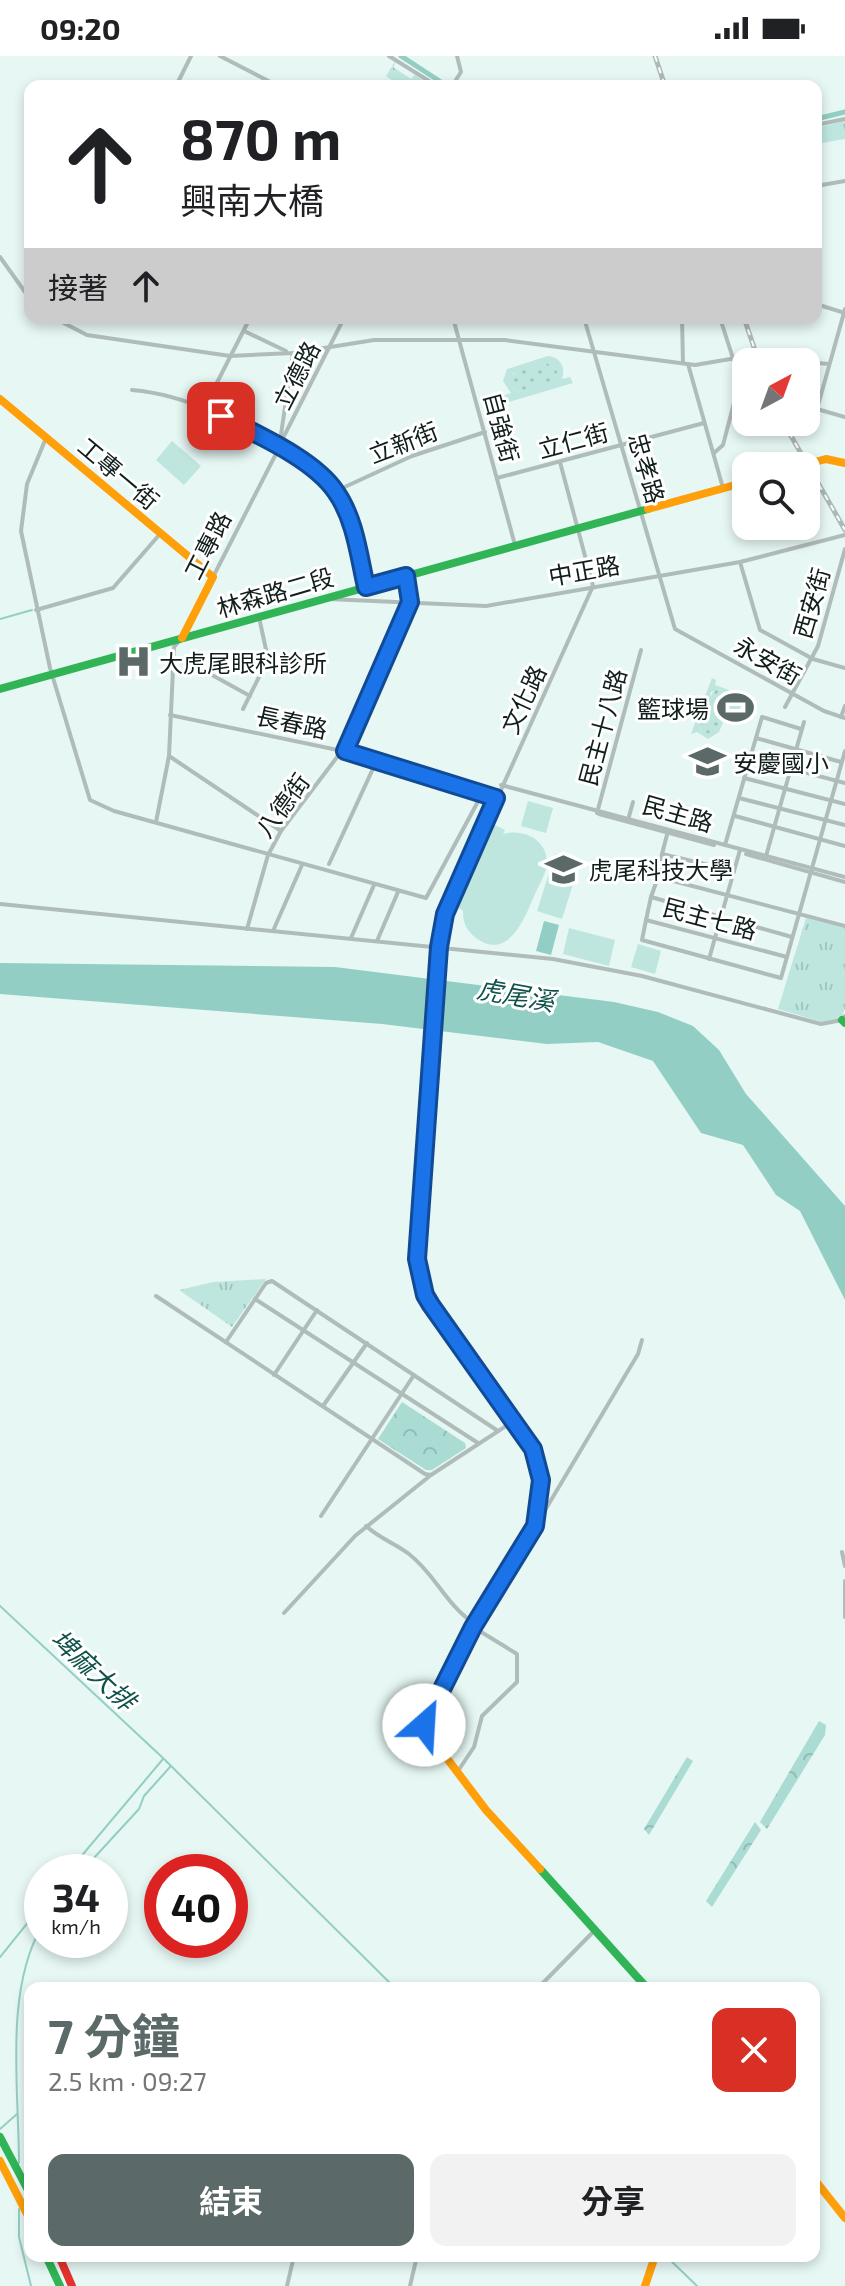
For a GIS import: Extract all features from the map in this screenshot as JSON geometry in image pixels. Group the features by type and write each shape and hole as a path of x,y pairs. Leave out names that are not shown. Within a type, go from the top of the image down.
{"main road":[{"name":"工專一街","path":"0,399 213,577"},
{"path":"820,461 845,463"},
{"name":"林森路二段","path":"0,689 732,486"},
{"name":"工專路","path":"182,638 213,577"},
{"path":"439,947 417,1259 425,1295 533,1449 539,1467 535,1526 474,1625 424,1725 456,1773 642,1982"},
{"path":"0,2137 24,2183"},
{"path":"0,2161 24,2208"},
{"path":"820,2187 845,2218"},
{"path":"49,2262 60,2286"},
{"path":"62,2262 72,2286"},
{"path":"645,2286 653,2262"}],"street":[{"path":"179,80 191,56"},
{"path":"220,56 266,80"},
{"path":"389,56 427,80"},
{"path":"457,56 460,77 457,80"},
{"path":"822,124 845,119"},
{"path":"822,185 845,181"},
{"path":"0,257 24,291"},
{"path":"822,305 845,311 817,409 845,417"},
{"path":"66,324 87,335 230,356 293,353 374,340 459,340 544,343 685,363 732,358"},
{"path":"204,408 247,324"},
{"name":"立德路","path":"279,448 341,324"},
{"name":"自強街","path":"455,324 515,545"},
{"name":"忠孝路","path":"586,324 675,629"},
{"path":"682,324 685,363 723,488"},
{"path":"722,324 732,355"},
{"path":"243,331 293,353"},
{"name":"工專路","path":"213,577 279,448 293,353"},
{"path":"820,363 829,364"},
{"path":"132,390 164,395 204,408 314,470 336,491 351,524 366,587"},
{"path":"714,453 723,445 732,411"},
{"name":"立仁街","path":"497,478 704,423"},
{"name":"立新街","path":"336,491 412,456 485,432"},
{"path":"46,438 29,476 21,531 36,610 86,795 100,806 426,898 431,894 482,794"},
{"path":"560,462 593,586"},
{"path":"36,610 113,588 160,534"},
{"name":"中正路","path":"326,598 333,602 486,606 740,562 845,535"},
{"name":"西安街","path":"785,707 813,659 845,549"},
{"path":"740,562 760,630 813,659 845,668"},
{"path":"406,576 410,602"},
{"name":"文化路","path":"439,947 445,914 593,586"},
{"name":"八德街","path":"247,929 268,855 281,831 345,751 410,602"},
{"path":"243,709 268,659 259,617"},
{"name":"永安街","path":"675,629 794,695 843,718"},
{"name":"工專路","path":"156,822 169,756 174,647 182,638"},
{"name":"民主十八路","path":"597,813 641,650"},
{"path":"174,660 194,665 250,696"},
{"path":"843,718 845,706"},
{"name":"長春路","path":"170,715 345,751 496,798"},
{"path":"725,846 762,717 801,729"},
{"path":"766,856 804,722"},
{"path":"756,738 841,762"},
{"path":"646,920 642,940 781,978 845,751"},
{"path":"169,756 281,831"},
{"path":"750,758 845,783"},
{"path":"329,864 377,760"},
{"path":"744,778 845,804"},
{"name":"民主路","path":"501,785 845,879"},
{"path":"739,798 845,825"},
{"path":"628,820 633,802"},
{"path":"734,816 845,846"},
{"path":"668,830 810,870"},
{"name":"民主七路","path":"668,830 646,920 787,957"},
{"path":"709,960 740,851"},
{"path":"662,854 734,871"},
{"path":"273,931 302,865"},
{"path":"658,877 845,926"},
{"path":"351,938 374,885"},
{"path":"377,941 398,892"},
{"path":"651,897 792,937"},
{"path":"0,904 590,965 821,1024 844,1019"},
{"path":"226,1342 266,1283 272,1281 498,1431"},
{"path":"156,1296 431,1475"},
{"path":"255,1299 478,1443"},
{"path":"274,1375 317,1310"},
{"path":"535,1526 638,1354 642,1340"},
{"path":"323,1406 368,1342"},
{"path":"321,1516 414,1374"},
{"path":"284,1613 366,1526 431,1475 512,1422"},
{"path":"366,1526 409,1554 426,1571 451,1606 517,1654 517,1682 482,1716 474,1747 456,1773"},
{"path":"842,1552 845,1566"},
{"path":"845,1581 845,1617"},
{"path":"544,1982 595,1930"},
{"path":"287,2286 293,2262"},
{"path":"410,2286 416,2262"}],"green space":[{"path":"395,62 393,67 411,79 415,75 423,80 392,80 386,76"},
{"path":"845,121 845,139 822,143 822,127"},
{"path":"548,356 559,361 562,379 570,377 573,383 502,404 500,397 511,393 503,381 507,369","holes":["547,363 558,370 554,381 519,392 512,387 513,373"]},
{"path":"547,363 558,370 554,382 519,392 512,387 509,380 515,372"},
{"path":"172,441 201,466 184,485 156,460"},
{"path":"712,678 716,680 715,685 729,690 732,701 742,702 736,718 728,715 731,703 719,732 708,739 697,732 691,734","holes":["719,689 727,693 728,700 716,731 705,734 700,730 711,692"]},
{"path":"717,689 725,691 728,700 716,731 708,735 701,732 702,715"},
{"path":"528,801 553,808 546,833 521,826"},
{"path":"495,825 505,830 503,834 519,833 539,842 544,848 547,864 544,876 514,934 507,941 488,944 473,935 466,926 463,911 458,907"},
{"path":"555,854 580,860 575,876 562,873 575,878 562,919 537,911"},
{"path":"806,918 845,928 845,1009 841,1018 822,1022 778,1009"},
{"path":"569,928 615,940 609,966 563,954"},
{"path":"638,944 661,951 655,974 631,967"},
{"path":"266,1279 232,1327 179,1290 213,1282"},
{"path":"402,1402 465,1443 466,1448 432,1470 426,1470 378,1439"},
{"path":"819,1721 826,1725 825,1735 767,1829 760,1822"},
{"path":"687,1757 693,1761 649,1835 644,1829"},
{"path":"755,1822 761,1830 712,1907 706,1901"}],"water":[{"path":"544,921 559,925 551,955 536,951"},
{"name":"虎尾溪","path":"0,963 335,967 614,1002 658,1012 693,1026 719,1050 746,1094 845,1206 845,1300 800,1211 776,1195 743,1145 701,1133 653,1061 598,1042 547,1044 382,1024 0,994"}],"waterway":[{"path":"401,56 438,80"},
{"path":"822,118 845,112"},
{"path":"0,619 32,610"},
{"name":"埤麻大排","path":"0,1606 163,1758 389,1982"},
{"path":"83,1854 163,1759"},
{"path":"98,1854 139,1809 144,1796 170,1767"},
{"path":"0,1957 24,1927"},
{"path":"19,2163 16,2042 22,1980 28,1958"},
{"path":"0,2129 17,2114"},
{"path":"19,2209 19,2237 24,2257"},
{"path":"25,2262 31,2286"},
{"path":"672,2262 697,2286"}],"railway":[{"path":"655,56 663,80"},
{"path":"746,324 754,348"},
{"path":"791,436 845,530"}],"traffic: fast":[{"path":"0,689 648,509"},
{"path":"842,1020 845,1023"},
{"path":"540,1869 642,1982"},
{"path":"0,2137 24,2183"},
{"path":"49,2262 60,2286"}],"traffic: slow":[{"path":"0,399 213,577 182,638"},
{"path":"820,461 845,463"},
{"path":"648,509 732,486"},
{"path":"532,1448 541,1480 535,1526 473,1627 424,1728 486,1810 540,1869"},
{"path":"0,2161 24,2208"},
{"path":"820,2187 845,2218"},
{"path":"645,2286 653,2262"}],"traffic: jam":[{"path":"439,947 417,1259 425,1295 532,1448"},
{"path":"62,2262 72,2286"}],"place":[{"name":"大虎尾眼科診所","path":"133,662"},
{"name":"籃球場","path":"735,708"},
{"name":"安慶國小","path":"707,762"},
{"name":"虎尾科技大學","path":"563,869"}],"route":[{"path":"221,416 300,460 336,491 351,524 366,587 406,576 408,581 410,602 345,751 496,798 445,914 439,947 417,1259 425,1295 431,1305 533,1449 541,1480 539,1510 535,1526 473,1627 424,1725"}]}
